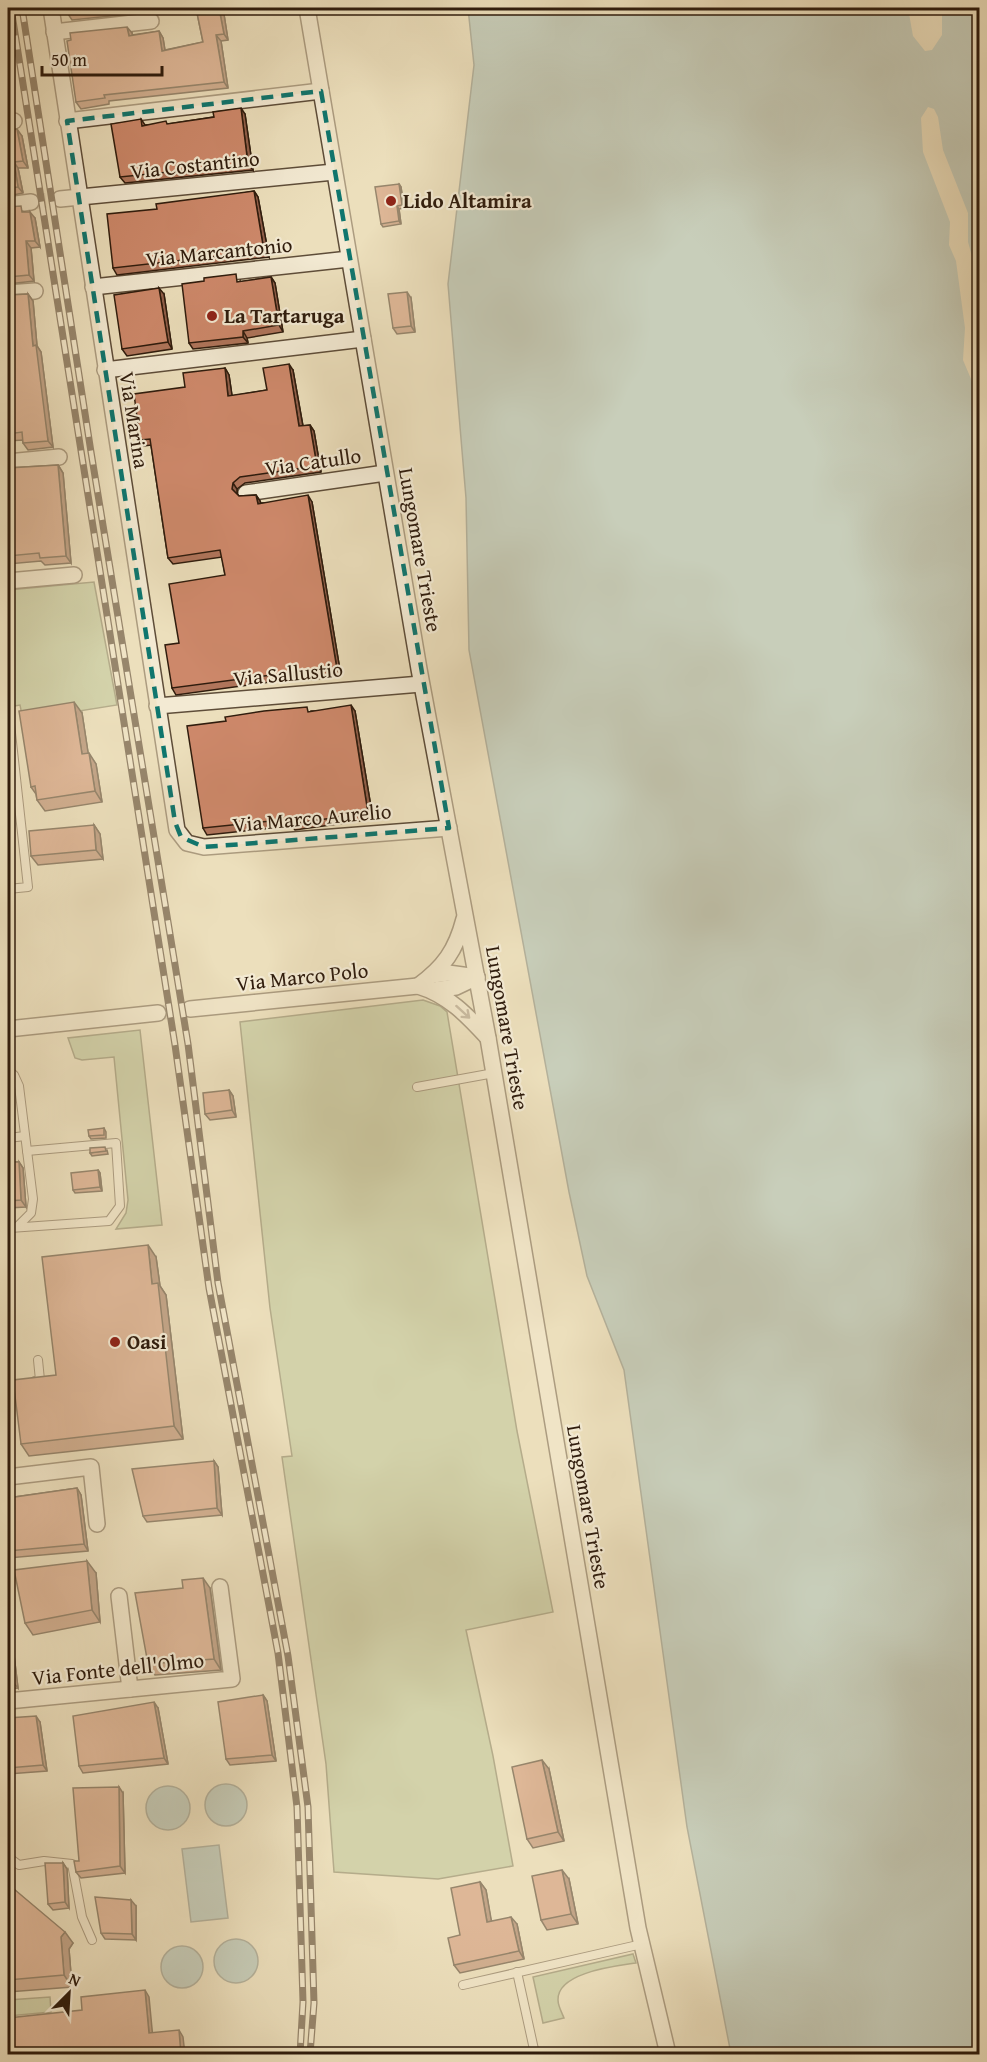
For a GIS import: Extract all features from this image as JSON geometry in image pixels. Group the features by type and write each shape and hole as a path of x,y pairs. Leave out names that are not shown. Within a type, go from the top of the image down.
{"street":[{"name":"Via Marina","path":"51,8 175,822 182,837"},
{"name":"Lungomare Trieste","path":"307,8 421,684 488,1038 642,1944 668,2055"},
{"path":"54,32 151,21"},
{"path":"67,122 321,91"},
{"name":"Via Costantino","path":"60,200 334,172"},
{"path":"8,205 31,202"},
{"name":"Via Marcantonio","path":"93,287 349,259"},
{"path":"8,293 35,291"},
{"path":"105,370 363,339"},
{"path":"8,462 59,458"},
{"name":"Via Catullo","path":"246,493 385,473"},
{"path":"8,581 74,575"},
{"name":"Via Sallustio","path":"157,706 421,684"},
{"name":"Via Marco Aurelio","path":"182,837 192,846 204,847 449,828"},
{"path":"433,982 455,948 466,913"},
{"name":"Via Marco Polo","path":"190,1010 417,986 433,982 456,987 477,977"},
{"name":"Via Marco Polo","path":"433,982 488,1038"},
{"path":"8,1029 158,1013"},
{"path":"8,1477 90,1467 97,1524"},
{"name":"Via Fonte dell'Olmo","path":"8,1701 232,1678 220,1587"},
{"path":"119,1596 130,1689"}],"lane":[{"path":"8,889 28,887 9,715"},
{"path":"8,1070 14,1075 19,1086 33,1205 28,1218 9,1228"},
{"path":"417,1086 494,1073"},
{"path":"8,1138 26,1136"},
{"path":"9,1228 109,1221 120,1206 116,1143 27,1151"},
{"path":"30,1381 40,1380 38,1360"},
{"path":"8,1857 19,1865 44,1861 72,1864 82,1917 92,1940"},
{"path":"463,1984 642,1944"},
{"path":"517,1972 534,2055"}],"highlighted area":[{"path":"321,91 449,828 204,847 181,837 175,822 67,121"}],"green space":[{"path":"94,582 117,705 23,720 20,705 8,707 8,590"},
{"path":"423,1000 440,1006 447,1012 517,1431 553,1612 466,1630 493,1756 513,1866 438,1879 334,1872 326,1764 282,1457 292,1456 270,1308 240,1022"},
{"path":"140,1030 162,1225 116,1229 126,1213 128,1200 114,1057 82,1060 75,1058 68,1038"},
{"path":"633,1954 636,1963 590,1972 567,1983 560,1990 558,2000 564,2018 543,2023 533,1977"},
{"path":"50,1997 51,2012 8,2016 8,2000"}],"water":[{"path":"468,8 979,8 979,2054 731,2054 687,1827 624,1370 587,1276 569,1192 469,650 466,498 448,284 474,65"},
{"path":"226,1784 234,1785 241,1790 246,1797 246,1813 241,1820 234,1825 226,1826 218,1825 211,1820 206,1813 205,1805 206,1797 211,1790 218,1785"},
{"path":"168,1786 183,1793 190,1808 183,1823 168,1830 153,1823 146,1808 153,1793"},
{"path":"219,1845 228,1918 191,1922 182,1849"},
{"path":"236,1939 251,1946 258,1961 251,1976 236,1983 221,1976 214,1961 221,1946"},
{"path":"182,1946 190,1947 197,1952 202,1959 202,1975 197,1982 190,1987 182,1988 174,1987 167,1982 162,1975 161,1967 162,1959 167,1952 174,1947"}],"pier":[{"path":"908,8 942,8 942,35 932,50 925,51 913,36"},
{"path":"928,107 934,109 938,117 943,150 968,213 968,242 979,282 979,398 963,360 965,328 956,261 949,245 950,222 923,152 921,118"}],"building":[{"path":"67,8 124,8 68,14"},
{"path":"196,8 219,8 224,34 216,35 224,82 104,95 105,98 76,102 67,41 71,40 70,33 127,27 129,36 159,31 162,51 203,42"},
{"path":"241,108 248,164 120,177 111,124 141,119 142,126 166,121 167,124 214,117 213,112"},
{"path":"8,124 9,130 17,129 23,161 14,162 18,187 8,188"},
{"path":"399,184 402,205 397,206 399,221 381,224 375,187"},
{"path":"254,191 264,251 113,268 107,214 157,209 156,204"},
{"path":"21,206 22,212 30,212 35,241 26,241 29,275 8,277 8,207"},
{"path":"236,274 237,282 271,277 279,325 243,331 243,337 189,343 182,284 204,281 204,278"},
{"path":"159,288 168,342 122,349 114,295"},
{"path":"407,292 411,326 393,328 388,294"},
{"path":"28,294 33,346 36,345 48,441 23,443 22,432 8,434 8,295"},
{"path":"289,364 299,426 310,425 317,466 240,477 233,483 232,489 239,496 256,495 258,504 308,495 337,669 304,674 303,671 172,688 165,645 179,643 169,584 225,575 220,550 168,558 150,439 140,440 134,394 185,387 183,373 225,368 228,396 267,390 263,368"},
{"path":"58,465 66,556 40,558 39,553 8,556 8,468"},
{"path":"74,702 82,754 89,753 95,791 37,800 35,786 31,787 19,711"},
{"path":"351,705 368,813 290,824 290,819 203,828 187,726 226,721 225,717 264,711 307,707 308,712"},
{"path":"94,825 96,850 31,856 29,831"},
{"path":"229,1090 232,1110 205,1114 203,1093"},
{"path":"104,1128 104,1135 89,1136 88,1130"},
{"path":"105,1147 106,1151 90,1153 90,1148"},
{"path":"8,1162 19,1162 21,1200 8,1201"},
{"path":"98,1170 100,1187 73,1190 71,1173"},
{"name":"Oasi","path":"148,1245 152,1284 158,1283 174,1426 21,1444 13,1380 56,1375 42,1257"},
{"path":"214,1461 217,1508 143,1516 132,1469"},
{"path":"77,1488 84,1544 8,1551 8,1498"},
{"path":"87,1561 92,1610 25,1623 14,1570"},
{"path":"203,1578 214,1659 148,1664 135,1593 183,1588 182,1580"},
{"path":"9,1649 13,1682 8,1682"},
{"path":"263,1695 272,1755 226,1759 218,1702"},
{"path":"154,1702 164,1758 79,1766 73,1716"},
{"path":"36,1716 43,1765 8,1768 8,1718"},
{"path":"542,1760 558,1832 527,1839 512,1767"},
{"path":"119,1787 120,1866 76,1872 74,1861 79,1861 73,1788"},
{"path":"45,1863 63,1863 65,1902 48,1904"},
{"path":"562,1870 571,1914 541,1920 532,1876"},
{"path":"480,1882 487,1922 511,1917 519,1951 454,1965 448,1938 460,1935 451,1888"},
{"path":"8,1884 65,1932 61,1937 64,1975 8,1980"},
{"path":"95,1897 131,1900 132,1934 101,1933"},
{"path":"145,1990 149,2033 179,2030 181,2055 9,2055 8,2018 82,2010 81,1997"}],"tunnel":[{"path":"31,202 60,199"},
{"path":"158,1013 190,1009"}],"railway":[{"path":"11,8 175,1045 209,1288 278,1653 297,1807 303,2002 300,2054"},
{"path":"22,8 91,452 188,1044 218,1283 288,1656 308,1807 314,2003 310,2054"}],"place":[{"name":"Lido Altamira","path":"391,201"},
{"name":"La Tartaruga","path":"212,316"},
{"name":"Oasi","path":"115,1342"}]}
